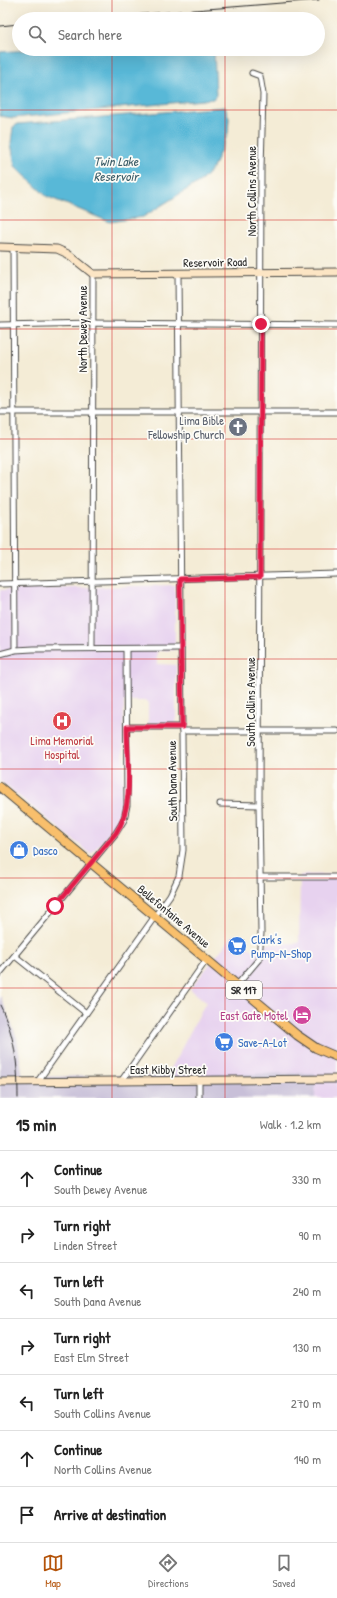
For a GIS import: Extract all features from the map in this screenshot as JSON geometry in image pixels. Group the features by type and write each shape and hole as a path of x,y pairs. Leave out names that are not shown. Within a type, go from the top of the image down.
{"main road":[{"name":"Bellefontaine Avenue","path":"0,788 302,1038 337,1057"}],"street":[{"name":"North Collins Avenue","path":"252,73 260,76 263,94 261,412"},
{"name":"North Dewey Avenue","path":"0,247 52,248 62,251 93,274 92,648"},
{"path":"13,248 15,650"},
{"name":"Reservoir Road","path":"93,274 337,272"},
{"name":"South Dana Avenue","path":"38,1081 174,889 182,859 178,274"},
{"path":"0,325 337,325"},
{"path":"0,412 337,412"},
{"name":"South Collins Avenue","path":"238,984 260,954 261,877 259,805 261,412"},
{"path":"0,584 337,574"},
{"path":"0,654 15,650 181,648"},
{"path":"0,974 116,833 126,813 126,649"},
{"path":"127,727 260,731 337,731"},
{"path":"220,804 259,805"},
{"path":"261,877 337,877"},
{"path":"15,956 86,1013"},
{"path":"122,1080 207,959"},
{"name":"East Kibby Street","path":"0,1082 337,1079"},
{"path":"199,1080 199,1098"}],"shaded area":[{"name":"Lima Memorial Hospital","path":"175,585 175,650 157,651 157,664 176,665 176,724 148,724 148,701 124,701 122,811 119,822 91,854 0,781 0,590"},
{"path":"337,874 337,1098 315,1098 315,1073 167,1076 206,1002 190,989 233,935 253,950 267,944 299,943 300,875"},
{"path":"0,995 17,1038 23,1077 315,1073 315,1098 0,1098"}],"water":[{"path":"12,51 12,56 214,56 216,95 213,99 13,118 0,116 0,52"},
{"name":"Twin Lake Reservoir","path":"225,107 229,118 228,133 213,168 202,180 143,217 110,222 46,196 15,166 11,143 13,127 18,124"}],"railway":[{"path":"170,12 319,0"},
{"path":"0,26 12,25"},
{"path":"0,1005 5,1016 15,1050 18,1098"}],"place":[{"name":"Lima Bible Fellowship Church","path":"238,427"},
{"name":"Lima Memorial Hospital","path":"62,721"},
{"name":"Dasco","path":"19,850"},
{"name":"Clark's Pump-N-Shop","path":"237,946"},
{"name":"East Gate Motel","path":"302,1015"},
{"name":"Save-A-Lot","path":"224,1042"}],"route":[{"path":"55,906 116,833 124,820 127,805 127,727 182,727 180,579 260,577 261,324"}]}
